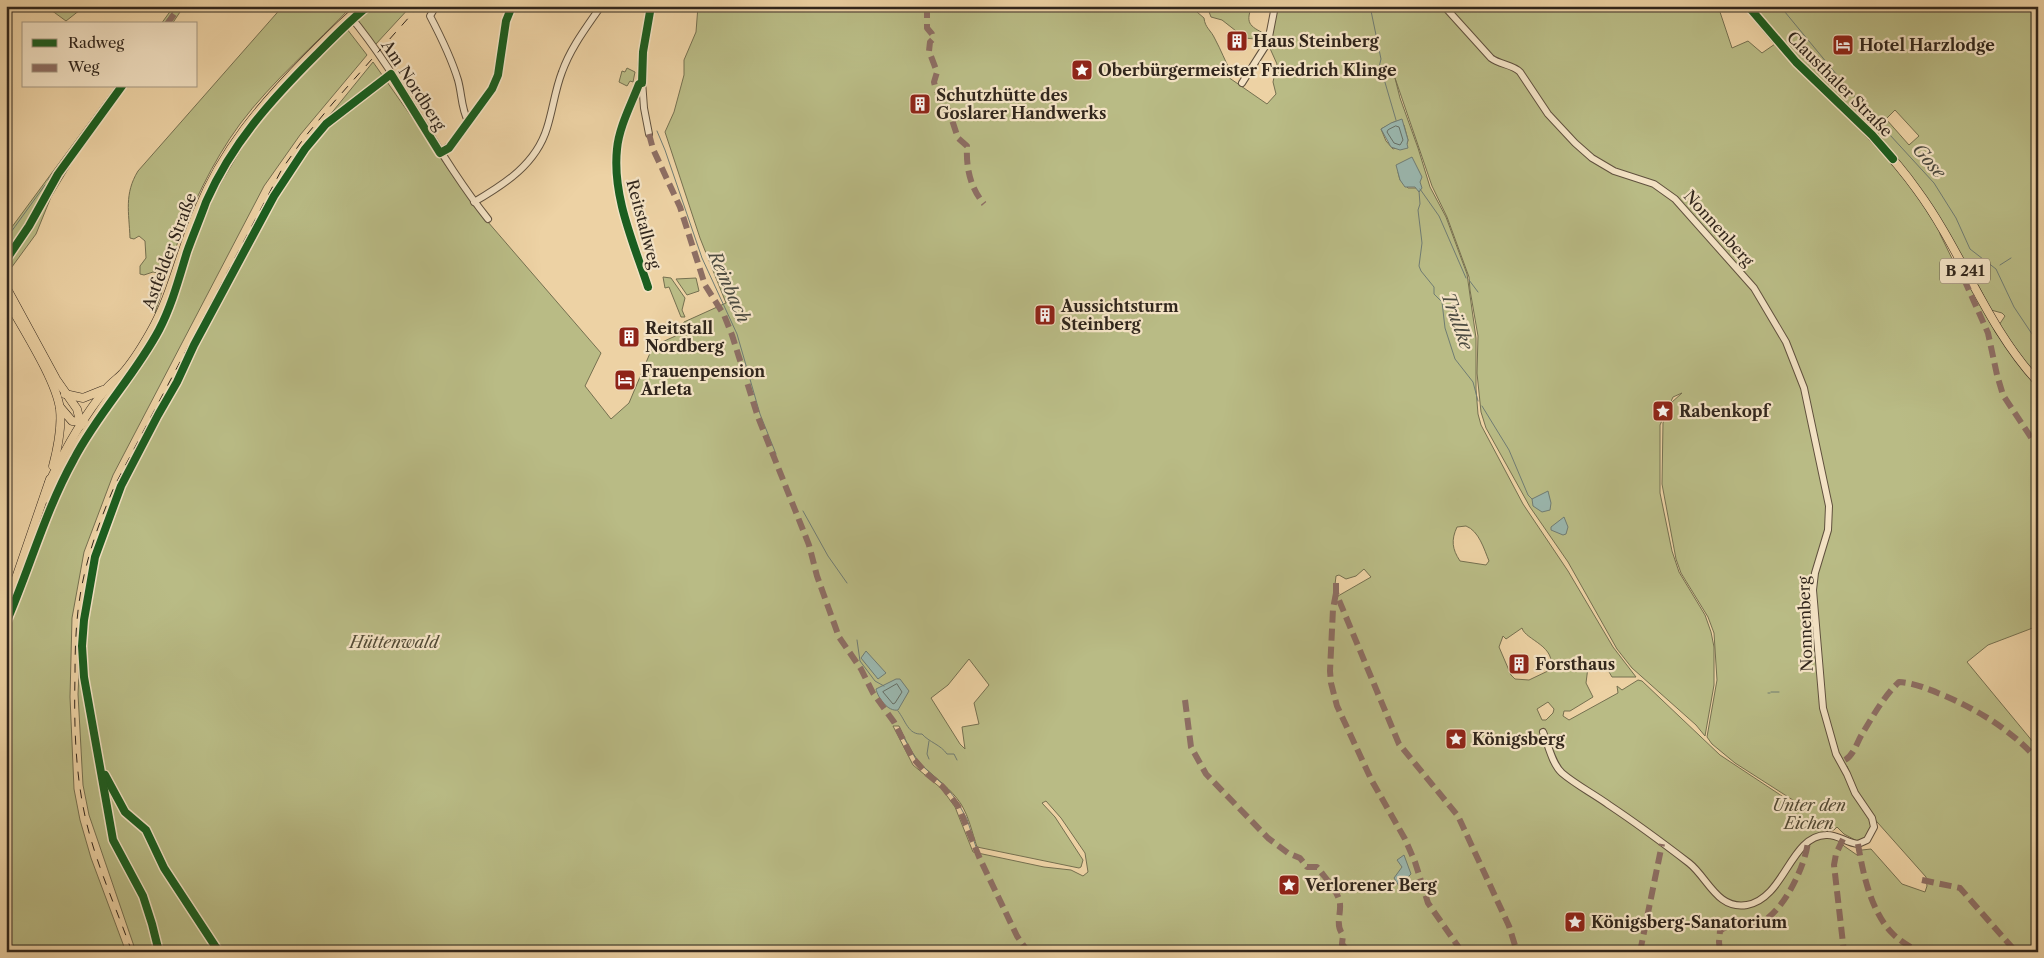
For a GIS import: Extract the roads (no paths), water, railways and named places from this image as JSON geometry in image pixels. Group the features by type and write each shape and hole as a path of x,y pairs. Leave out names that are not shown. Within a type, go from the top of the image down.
{"main road":[{"name":"Astfelder Straße","path":"122,374 144,344 159,317 199,208 217,171 240,133 271,95 362,6"},
{"name":"Clausthaler Straße","path":"1748,6 1790,56 1872,134 1905,173 1938,220 1974,288 1999,329 2017,356 2038,382"},
{"path":"6,286 65,394 77,409 81,423 76,446"},
{"path":"6,298 48,376 60,408 68,418 81,423 95,418"},
{"path":"49,482 81,423 107,388 122,374"},
{"path":"32,534 50,494 76,446 114,390 122,374"},
{"path":"65,394 79,398 86,397 107,388"},
{"path":"6,608 49,482 59,438 60,408"}],"street":[{"path":"436,6 430,16 448,50 458,82 463,112 468,121"},
{"path":"440,153 455,141 492,89 498,75 506,22 512,6"},
{"path":"474,202 503,185 525,167 539,147 547,130 561,74 568,55 601,6"},
{"path":"649,134 642,83 643,52 651,6"},
{"path":"1242,83 1268,42 1275,6"},
{"name":"Nonnenberg","path":"1444,6 1491,58 1496,62 1516,68 1520,72 1548,114 1592,158 1614,171 1654,184 1675,199 1754,288 1786,342 1804,388 1829,506 1828,530 1815,573 1814,590 1823,708 1836,754 1855,793 1872,818 1874,828 1867,840 1858,844 1828,834 1814,837 1799,852 1777,884 1762,899 1746,905 1728,903 1710,888 1689,863 1644,829 1561,772 1543,732"},
{"name":"Am Nordberg","path":"350,16 380,56 440,153 488,219"},
{"name":"Reitstallweg","path":"642,83 639,84 622,129 617,148 616,173 625,217 648,287"}],"water":[{"path":"1402,119 1408,140 1408,148 1400,150 1391,147 1381,129"},
{"path":"1412,157 1422,177 1420,182 1422,188 1419,192 1415,187 1405,187 1400,180 1396,165"},
{"path":"1548,491 1551,503 1550,510 1542,512 1533,506 1532,499"},
{"path":"1564,517 1568,527 1566,534 1563,535 1551,530 1551,527"},
{"path":"866,651 886,673 878,679 861,658"},
{"path":"896,679 900,679 909,691 898,710 894,710 884,704 876,689"},
{"path":"1404,855 1411,874 1399,886 1394,878 1402,867 1397,860"}],"waterway":[{"path":"165,22 177,6"},
{"name":"Trüllke","path":"1370,6 1381,59 1379,67"},
{"name":"Gose","path":"1780,6 1856,98 1934,183 1956,218 1970,249 1996,269 2014,307 2038,343"},
{"path":"6,628 55,500 85,443 151,348 164,323 202,219 226,170 272,106 345,29"},
{"name":"Trüllke","path":"1380,73 1384,79 1396,120"},
{"path":"48,180 117,88"},
{"name":"Reinbach","path":"657,131 702,258 737,334 760,414 776,454"},
{"path":"6,239 45,185"},
{"path":"1420,189 1439,216 1466,278"},
{"name":"Trüllke","path":"1419,191 1420,204 1418,210 1422,243 1419,266 1434,287 1434,294 1442,302 1445,328 1455,359 1473,382 1478,401"},
{"path":"2000,265 2011,258"},
{"path":"1469,280 1478,292"},
{"name":"Trüllke","path":"1482,406 1509,450 1528,495 1532,499"},
{"name":"Reinbach","path":"803,511 828,556 847,583"},
{"name":"Reinbach","path":"857,640 860,661 875,681 884,686"},
{"path":"1771,692 1779,692"},
{"name":"Reinbach","path":"898,711 910,730 917,734 922,734 942,748 947,754 954,754 957,760"},
{"path":"904,738 917,761 948,789 957,801 967,819 976,847"},
{"path":"929,741 927,754 929,759"}],"railway":[{"path":"132,952 89,833 77,764 75,711 76,630 82,585 92,546 115,485 282,169 304,138 333,103 419,6"}],"place":[{"name":"Haus Steinberg","path":"1237,41"},
{"name":"Hotel Harzlodge","path":"1843,45"},
{"name":"Oberbürgermeister Friedrich Klinge","path":"1082,70"},
{"name":"Schutzhütte des Goslarer Handwerks","path":"920,104"},
{"name":"Aussichtsturm Steinberg","path":"1045,315"},
{"name":"Reitstall Nordberg","path":"629,337"},
{"name":"Frauenpension Arleta","path":"625,380"},
{"name":"Rabenkopf","path":"1663,411"},
{"name":"Forsthaus","path":"1519,664"},
{"name":"Königsberg","path":"1456,739"},
{"name":"Verlorener Berg","path":"1289,885"},
{"name":"Königsberg-Sanatorium","path":"1575,922"}],"park label":[{"name":"Hüttenwald","path":"394,642"},
{"name":"Unter den Eichen","path":"1809,814"}]}
